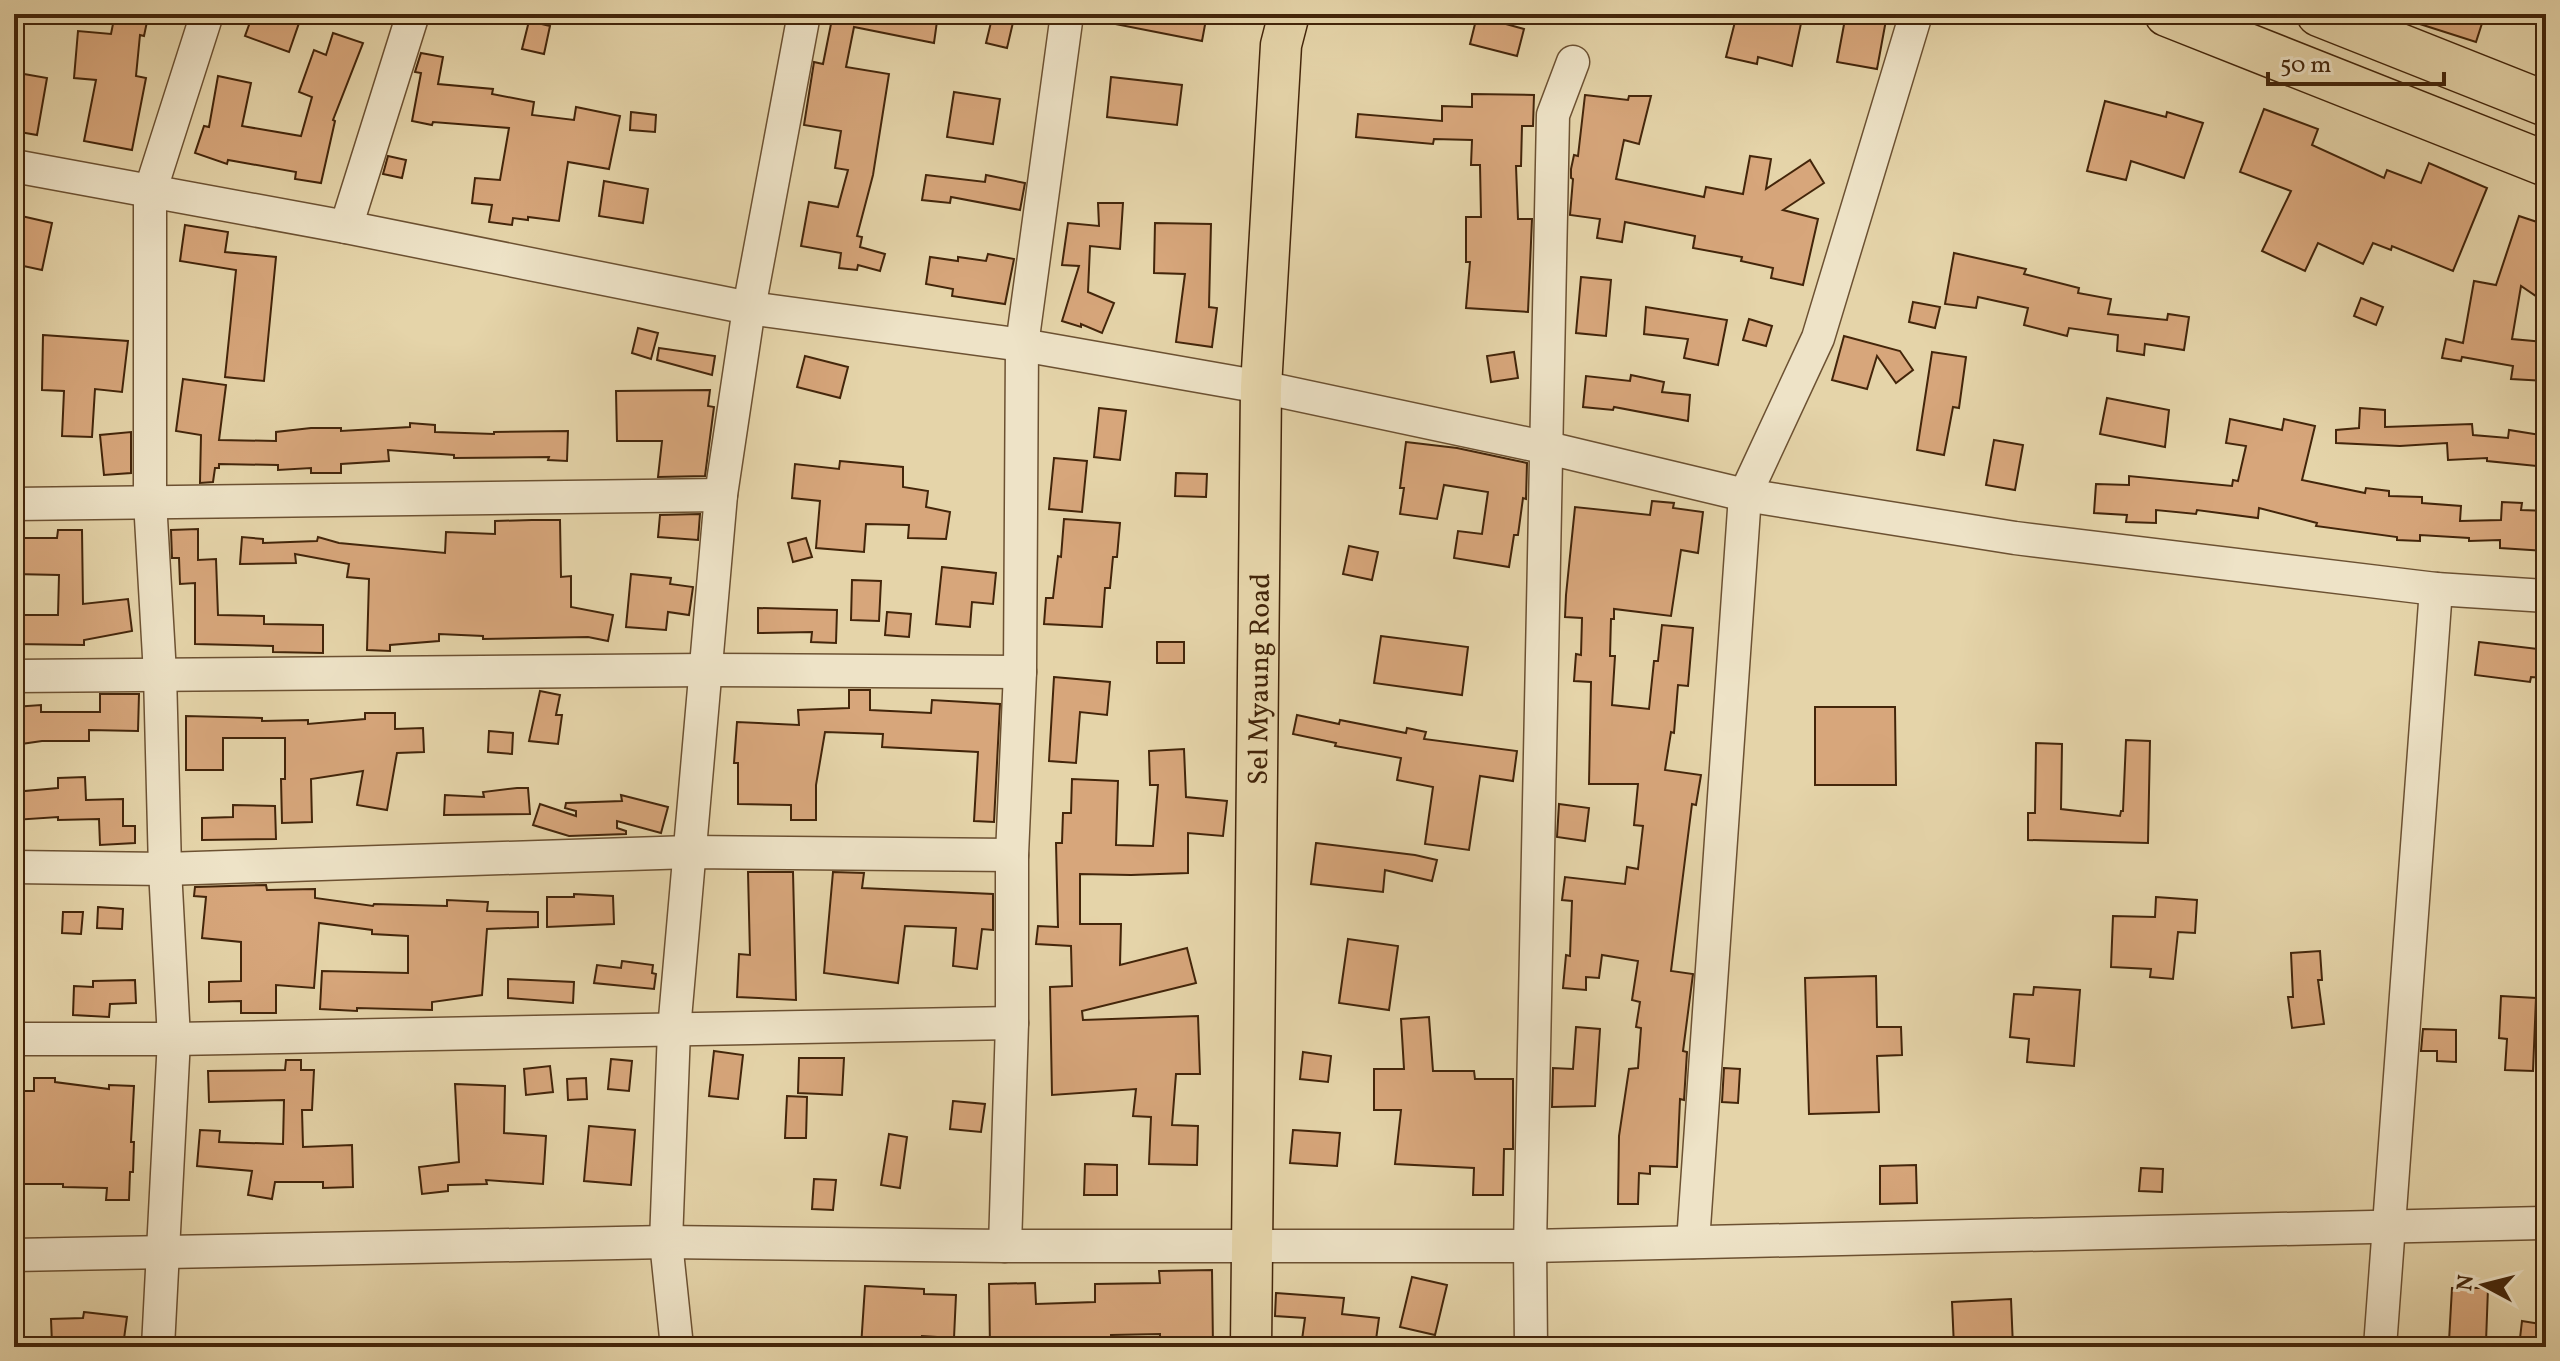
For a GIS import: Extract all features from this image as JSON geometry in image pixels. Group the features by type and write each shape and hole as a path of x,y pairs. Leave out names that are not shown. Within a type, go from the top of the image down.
{"highway":[{"path":"2319,14 2546,104"},
{"path":"2182,17 2546,164"},
{"path":"2461,130 2490,82"}],"main road":[{"name":"Sel Myaung Road","path":"1251,1347 1261,387 1281,45 1289,14"}],"street":[{"path":"158,1347 174,1039 150,501 150,192 207,14"},
{"path":"346,227 413,14"},
{"path":"677,1347 666,1242 674,1030 721,495 749,308 804,14"},
{"path":"1005,1246 1012,1023 1012,855 1020,672 1022,345 1067,14"},
{"path":"1693,1242 1745,495 1818,338 1916,14"},
{"path":"1531,1347 1530,1246 1553,115 1573,62"},
{"path":"14,166 346,227 749,308 1022,345 1261,387 1548,448 1745,495 2015,538 2436,589 2546,596"},
{"path":"14,504 721,495"},
{"path":"2380,1347 2436,589"},
{"path":"14,676 706,670 1020,672"},
{"path":"14,867 165,869 690,852 1012,855"},
{"path":"14,1039 174,1039 1012,1023"},
{"path":"14,1255 666,1242 1005,1246 1530,1246 2546,1223"}],"building":[{"path":"115,14 148,17 144,36 140,35 136,76 146,78 132,150 84,141 96,80 74,78 78,31 111,34"},
{"path":"253,14 273,14 299,23 289,52 245,36"},
{"path":"833,14 938,14 934,43 854,27 846,67 889,74 873,175 857,236 862,237 860,247 885,254 880,271 858,265 857,270 839,268 841,253 801,246 809,202 838,207 848,170 835,168 841,131 804,125 814,62 823,64"},
{"path":"993,14 1015,14 1007,48 986,43"},
{"path":"1111,14 1207,14 1202,41 1110,23"},
{"path":"1737,14 1803,14 1792,66 1758,57 1757,64 1726,57"},
{"path":"1846,14 1886,20 1877,69 1837,62"},
{"path":"2402,14 2485,14 2476,42 2401,18"},
{"path":"1477,16 1524,29 1517,56 1470,44"},
{"path":"529,21 550,26 544,54 522,49"},
{"path":"333,33 363,43 333,120 321,183 295,179 296,172 228,160 227,164 195,153 204,126 209,127 218,76 251,83 242,126 301,136 312,97 299,92 314,50 326,55"},
{"path":"421,53 443,57 438,84 493,89 492,94 534,102 532,115 574,120 576,107 620,116 609,169 568,162 559,221 528,217 528,220 513,218 512,225 489,222 492,205 472,203 475,178 500,180 509,128 433,122 432,125 412,121 421,73 415,72"},
{"path":"24,74 47,78 37,135 14,131"},
{"path":"1111,77 1182,85 1177,125 1107,117"},
{"path":"954,92 1000,99 993,144 947,137"},
{"path":"1472,94 1534,95 1533,126 1522,126 1521,166 1516,166 1518,219 1532,219 1528,312 1466,308 1470,262 1466,262 1466,217 1481,217 1480,165 1471,165 1472,140 1434,139 1433,144 1356,137 1358,114 1442,121 1442,106 1472,107"},
{"path":"1585,95 1628,100 1629,96 1651,96 1639,144 1624,140 1616,179 1704,197 1706,187 1743,194 1750,156 1771,159 1766,189 1810,160 1824,183 1783,210 1818,219 1803,285 1771,278 1773,268 1741,261 1742,257 1693,248 1695,236 1625,222 1622,242 1597,238 1600,219 1570,215 1571,169 1574,155 1578,156"},
{"path":"2105,101 2166,117 2167,112 2203,123 2184,178 2131,161 2126,180 2087,171"},
{"path":"2264,109 2318,129 2312,145 2384,178 2387,170 2421,183 2429,163 2487,188 2453,271 2392,246 2391,250 2373,243 2363,264 2318,243 2305,271 2262,251 2291,191 2240,172"},
{"path":"631,112 656,115 655,132 630,130"},
{"path":"388,156 406,160 402,178 383,174"},
{"path":"926,175 985,182 986,175 1025,183 1020,210 951,197 950,203 922,200"},
{"path":"604,181 648,189 643,223 599,216"},
{"path":"1098,203 1123,203 1120,249 1090,246 1088,292 1114,303 1102,333 1081,324 1081,327 1062,321 1079,266 1062,265 1068,223 1099,226"},
{"path":"17,215 52,223 42,270 14,264"},
{"path":"2519,216 2546,225 2546,303 2521,286 2512,339 2546,342 2546,381 2511,379 2513,366 2462,357 2461,361 2442,358 2446,339 2463,343 2474,281 2496,285"},
{"path":"1155,223 1211,224 1209,307 1217,308 1212,347 1176,342 1185,274 1154,273"},
{"path":"185,225 228,232 225,252 276,257 264,381 225,377 236,270 180,261"},
{"path":"1954,253 2026,269 2024,274 2079,288 2078,293 2111,299 2108,314 2167,320 2168,314 2189,317 2184,350 2145,344 2144,355 2117,351 2118,335 2069,328 2067,336 2024,325 2028,308 1978,297 1976,308 1945,304"},
{"path":"988,254 1014,259 1005,304 952,296 953,289 926,284 930,257 986,261"},
{"path":"1581,277 1611,280 1606,336 1576,333"},
{"path":"2361,298 2383,307 2376,325 2354,316"},
{"path":"1913,302 1940,307 1935,328 1909,322"},
{"path":"1646,307 1727,320 1718,365 1684,358 1688,339 1644,334"},
{"path":"1749,319 1772,326 1766,346 1743,340"},
{"path":"638,328 658,333 651,359 632,353"},
{"path":"43,335 128,341 122,392 95,389 92,437 62,436 64,391 42,390"},
{"path":"1844,336 1900,351 1913,370 1896,383 1877,356 1867,389 1832,380"},
{"path":"659,348 715,356 712,375 657,360"},
{"path":"1514,352 1518,378 1491,382 1487,356"},
{"path":"1932,352 1966,357 1959,408 1953,407 1944,455 1917,450"},
{"path":"805,356 848,367 840,398 797,387"},
{"path":"1631,375 1664,382 1662,392 1690,395 1688,421 1614,407 1613,410 1583,407 1586,376 1630,381"},
{"path":"183,379 226,385 219,440 276,441 276,432 311,428 341,428 341,431 410,427 410,423 435,425 435,432 494,434 568,431 567,461 548,460 549,457 454,458 454,455 388,450 389,461 341,464 341,473 311,473 311,468 278,470 278,465 219,464 219,468 215,468 213,482 200,483 201,435 176,431"},
{"path":"710,390 708,406 714,407 705,476 658,477 662,441 617,441 616,391"},
{"path":"2107,398 2169,410 2165,447 2100,434"},
{"path":"1099,408 1126,411 1120,460 1094,457"},
{"path":"2360,408 2385,410 2385,427 2472,424 2473,435 2508,438 2509,430 2546,436 2546,467 2487,461 2487,458 2448,460 2447,443 2400,446 2336,443 2336,430 2359,428"},
{"path":"2230,419 2282,430 2284,419 2315,426 2302,480 2365,493 2366,488 2389,491 2389,496 2422,497 2422,503 2461,506 2460,521 2501,520 2502,502 2522,503 2521,510 2546,511 2546,551 2500,548 2500,540 2469,541 2469,538 2420,535 2420,541 2397,540 2397,537 2316,526 2317,523 2259,508 2258,518 2197,510 2196,514 2156,510 2156,523 2126,522 2127,515 2094,513 2096,484 2129,485 2129,476 2232,486 2233,480 2238,481 2246,446 2226,443"},
{"path":"131,432 131,473 104,475 100,435"},
{"path":"1994,440 2023,445 2015,490 1986,485"},
{"path":"1406,442 1457,448 1527,463 1526,499 1523,498 1518,535 1514,535 1509,567 1454,558 1458,531 1482,534 1488,492 1444,485 1437,519 1400,514"},
{"path":"1054,458 1087,461 1082,512 1049,509"},
{"path":"840,461 903,467 903,487 928,491 926,507 950,512 946,539 908,538 909,525 866,524 864,552 816,548 820,501 792,498 795,464 839,469"},
{"path":"1176,473 1207,474 1206,497 1175,496"},
{"path":"1652,501 1674,503 1673,508 1703,512 1698,553 1681,550 1671,616 1614,609 1610,656 1615,656 1612,705 1649,709 1662,625 1693,628 1688,686 1678,685 1674,733 1671,732 1665,770 1701,775 1696,805 1692,804 1671,971 1693,974 1683,1051 1687,1052 1684,1100 1680,1099 1677,1167 1650,1166 1650,1174 1639,1173 1638,1204 1618,1204 1619,1136 1629,1069 1638,1068 1641,1028 1636,1027 1640,1002 1632,1000 1638,961 1602,955 1599,978 1586,977 1586,990 1563,988 1566,955 1570,956 1572,901 1562,900 1565,877 1625,884 1627,867 1638,869 1643,826 1634,825 1638,784 1589,784 1591,682 1574,681 1576,654 1581,655 1582,618 1565,617 1566,595 1575,507 1650,515"},
{"path":"700,514 698,540 658,537 660,515"},
{"path":"1064,519 1120,523 1110,588 1105,588 1102,627 1044,624 1046,598 1053,598 1058,556 1061,557"},
{"path":"560,520 561,577 571,576 571,607 613,615 608,641 588,637 483,639 483,636 439,634 439,641 390,645 390,651 367,650 369,579 347,577 349,564 295,554 296,563 240,564 242,537 263,539 263,543 317,541 318,537 339,543 445,553 446,532 495,534 495,521"},
{"path":"198,529 198,560 216,559 218,615 264,616 264,624 323,625 323,653 273,652 273,646 195,644 195,583 180,584 179,558 172,558 171,530"},
{"path":"58,530 82,530 83,604 128,599 132,631 84,640 84,645 14,644 14,615 58,615 59,575 14,574 14,538 57,538"},
{"path":"806,538 812,557 793,562 788,543"},
{"path":"1349,546 1378,552 1372,580 1343,574"},
{"path":"942,567 996,573 993,604 972,602 970,627 936,624"},
{"path":"631,574 671,578 670,584 693,587 689,615 668,612 666,630 626,627"},
{"path":"852,580 881,581 879,621 851,620"},
{"path":"758,608 837,610 836,643 811,642 812,632 758,633"},
{"path":"887,612 911,614 909,637 885,635"},
{"path":"1381,636 1468,647 1462,695 1374,683"},
{"path":"1157,642 1184,642 1184,663 1157,663"},
{"path":"2479,642 2546,650 2546,678 2531,677 2530,682 2475,675"},
{"path":"1054,677 1110,682 1107,715 1080,712 1076,763 1049,761"},
{"path":"849,690 870,690 870,710 931,713 932,700 1000,704 994,822 974,821 978,752 882,747 883,734 825,732 816,785 816,820 791,820 791,805 738,804 738,763 734,763 737,722 799,725 798,710 849,708"},
{"path":"540,691 560,695 556,715 562,715 558,744 529,741"},
{"path":"100,694 139,694 138,731 89,730 89,741 42,741 14,745 14,707 41,705 41,712 100,712"},
{"path":"1815,707 1895,707 1896,785 1815,785"},
{"path":"365,713 395,713 395,729 423,728 424,752 397,753 387,810 357,805 363,771 311,779 312,822 282,823 281,779 285,779 285,738 223,738 223,770 186,770 186,716 262,718 262,721 308,720 308,724 365,719"},
{"path":"1297,715 1406,733 1407,728 1426,732 1424,739 1517,751 1513,781 1480,776 1469,850 1425,844 1433,787 1397,780 1401,758 1335,746 1336,743 1293,734"},
{"path":"489,731 513,733 512,754 488,752"},
{"path":"2126,740 2150,741 2148,843 2028,840 2028,813 2035,813 2036,743 2062,744 2061,809 2120,816 2123,811"},
{"path":"1184,749 1186,797 1227,801 1223,836 1188,833 1188,873 1080,874 1080,924 1121,924 1120,965 1187,948 1196,983 1082,1011 1083,1020 1198,1016 1200,1074 1176,1074 1172,1125 1198,1126 1197,1165 1149,1164 1151,1117 1133,1116 1136,1089 1052,1095 1050,987 1072,986 1071,946 1036,944 1038,926 1058,927 1056,843 1062,843 1063,813 1071,813 1072,779 1118,781 1116,845 1153,846 1158,785 1150,785 1149,751"},
{"path":"85,777 86,800 123,799 123,826 135,826 135,843 100,845 99,819 58,820 58,817 14,820 14,792 58,788 58,778"},
{"path":"528,788 530,814 444,815 445,795 484,797 483,792"},
{"path":"621,795 668,807 661,833 617,821 617,828 626,831 626,834 569,836 533,825 540,804 576,816 576,811 565,808 566,803 622,801"},
{"path":"1559,804 1589,808 1585,841 1557,837"},
{"path":"233,805 275,806 276,839 202,840 202,818 233,817"},
{"path":"1316,843 1437,860 1432,881 1385,870 1383,892 1311,884"},
{"path":"748,872 793,872 796,1000 737,997 739,954 750,955"},
{"path":"833,872 864,873 862,888 993,894 993,930 982,929 977,969 953,966 956,928 905,926 898,983 824,973"},
{"path":"266,885 267,890 315,889 315,898 373,906 447,906 447,900 488,902 487,911 538,912 538,927 487,929 482,995 432,1002 432,1010 357,1008 357,1011 320,1009 322,971 408,973 408,936 372,934 372,930 319,923 314,988 276,985 276,1013 241,1013 241,1001 209,1002 209,982 241,981 241,942 202,938 206,897 194,896 195,887"},
{"path":"574,894 613,896 614,924 547,927 547,897 574,897"},
{"path":"2156,897 2197,900 2195,933 2178,932 2173,979 2150,977 2151,969 2111,967 2113,916 2155,917"},
{"path":"98,907 123,909 122,929 97,928"},
{"path":"63,912 83,912 81,934 62,933"},
{"path":"1348,939 1398,946 1389,1010 1339,1003"},
{"path":"2320,951 2322,980 2318,980 2324,1024 2292,1028 2288,997 2293,997 2291,953"},
{"path":"622,961 653,965 652,973 656,974 654,989 594,983 597,965 621,968"},
{"path":"1876,976 1877,1027 1901,1027 1902,1055 1877,1056 1879,1112 1809,1114 1805,978"},
{"path":"508,979 574,982 573,1003 508,998"},
{"path":"135,980 136,1003 110,1004 109,1017 73,1015 74,986 93,987 93,981"},
{"path":"2034,987 2080,990 2074,1066 2027,1062 2029,1039 2010,1037 2014,994 2033,995"},
{"path":"2501,996 2536,998 2533,1071 2505,1070 2507,1039 2499,1038"},
{"path":"1429,1017 1433,1071 1474,1071 1475,1079 1513,1079 1513,1149 1504,1149 1503,1195 1473,1195 1474,1168 1395,1164 1401,1110 1374,1110 1374,1069 1404,1069 1401,1019"},
{"path":"1576,1027 1600,1029 1595,1106 1552,1107 1553,1068 1573,1069"},
{"path":"2423,1029 2456,1030 2456,1062 2437,1061 2437,1051 2421,1051"},
{"path":"714,1051 743,1055 738,1099 709,1096"},
{"path":"1303,1052 1331,1056 1328,1082 1300,1079"},
{"path":"799,1058 844,1058 842,1095 798,1093"},
{"path":"611,1059 632,1061 629,1091 608,1089"},
{"path":"286,1060 301,1060 301,1070 314,1070 312,1110 302,1110 303,1147 352,1145 353,1187 323,1188 323,1182 275,1182 272,1199 248,1195 252,1171 197,1166 200,1130 220,1131 219,1142 283,1144 284,1100 209,1102 208,1071 285,1070"},
{"path":"550,1066 553,1092 526,1095 524,1069"},
{"path":"1724,1068 1740,1069 1738,1103 1722,1102"},
{"path":"34,1078 55,1078 55,1082 109,1089 109,1085 134,1086 133,1172 130,1172 129,1200 106,1200 107,1188 19,1184 16,1091 34,1091"},
{"path":"586,1078 587,1099 568,1100 567,1079"},
{"path":"455,1084 505,1086 504,1133 546,1136 543,1184 486,1180 487,1184 448,1185 448,1191 422,1194 419,1167 459,1162"},
{"path":"787,1096 807,1097 806,1138 785,1138"},
{"path":"953,1101 985,1104 981,1132 950,1129"},
{"path":"589,1126 635,1130 631,1185 584,1181"},
{"path":"1293,1130 1340,1133 1337,1166 1290,1163"},
{"path":"889,1134 907,1137 900,1188 881,1185"},
{"path":"1085,1164 1117,1165 1117,1195 1084,1195"},
{"path":"1916,1165 1917,1203 1880,1204 1880,1166"},
{"path":"2141,1168 2163,1169 2162,1192 2139,1191"},
{"path":"814,1179 836,1180 833,1210 812,1209"},
{"path":"1212,1270 1213,1347 1160,1347 1160,1334 1111,1335 1111,1347 990,1347 989,1284 1035,1283 1036,1304 1095,1302 1095,1284 1160,1283 1159,1271"},
{"path":"1412,1277 1447,1285 1435,1335 1400,1327"},
{"path":"865,1286 924,1289 924,1294 956,1295 954,1338 922,1336 922,1347 861,1347"},
{"path":"2452,1288 2488,1288 2486,1342 2449,1341"},
{"path":"1276,1293 1344,1298 1342,1314 1379,1318 1375,1347 1301,1347 1305,1318 1275,1316"},
{"path":"2011,1299 2013,1347 1954,1347 1952,1302"},
{"path":"84,1312 127,1317 123,1346 82,1341 82,1344 52,1344 51,1319 83,1318"},
{"path":"2522,1321 2546,1325 2546,1347 2519,1347"}]}
